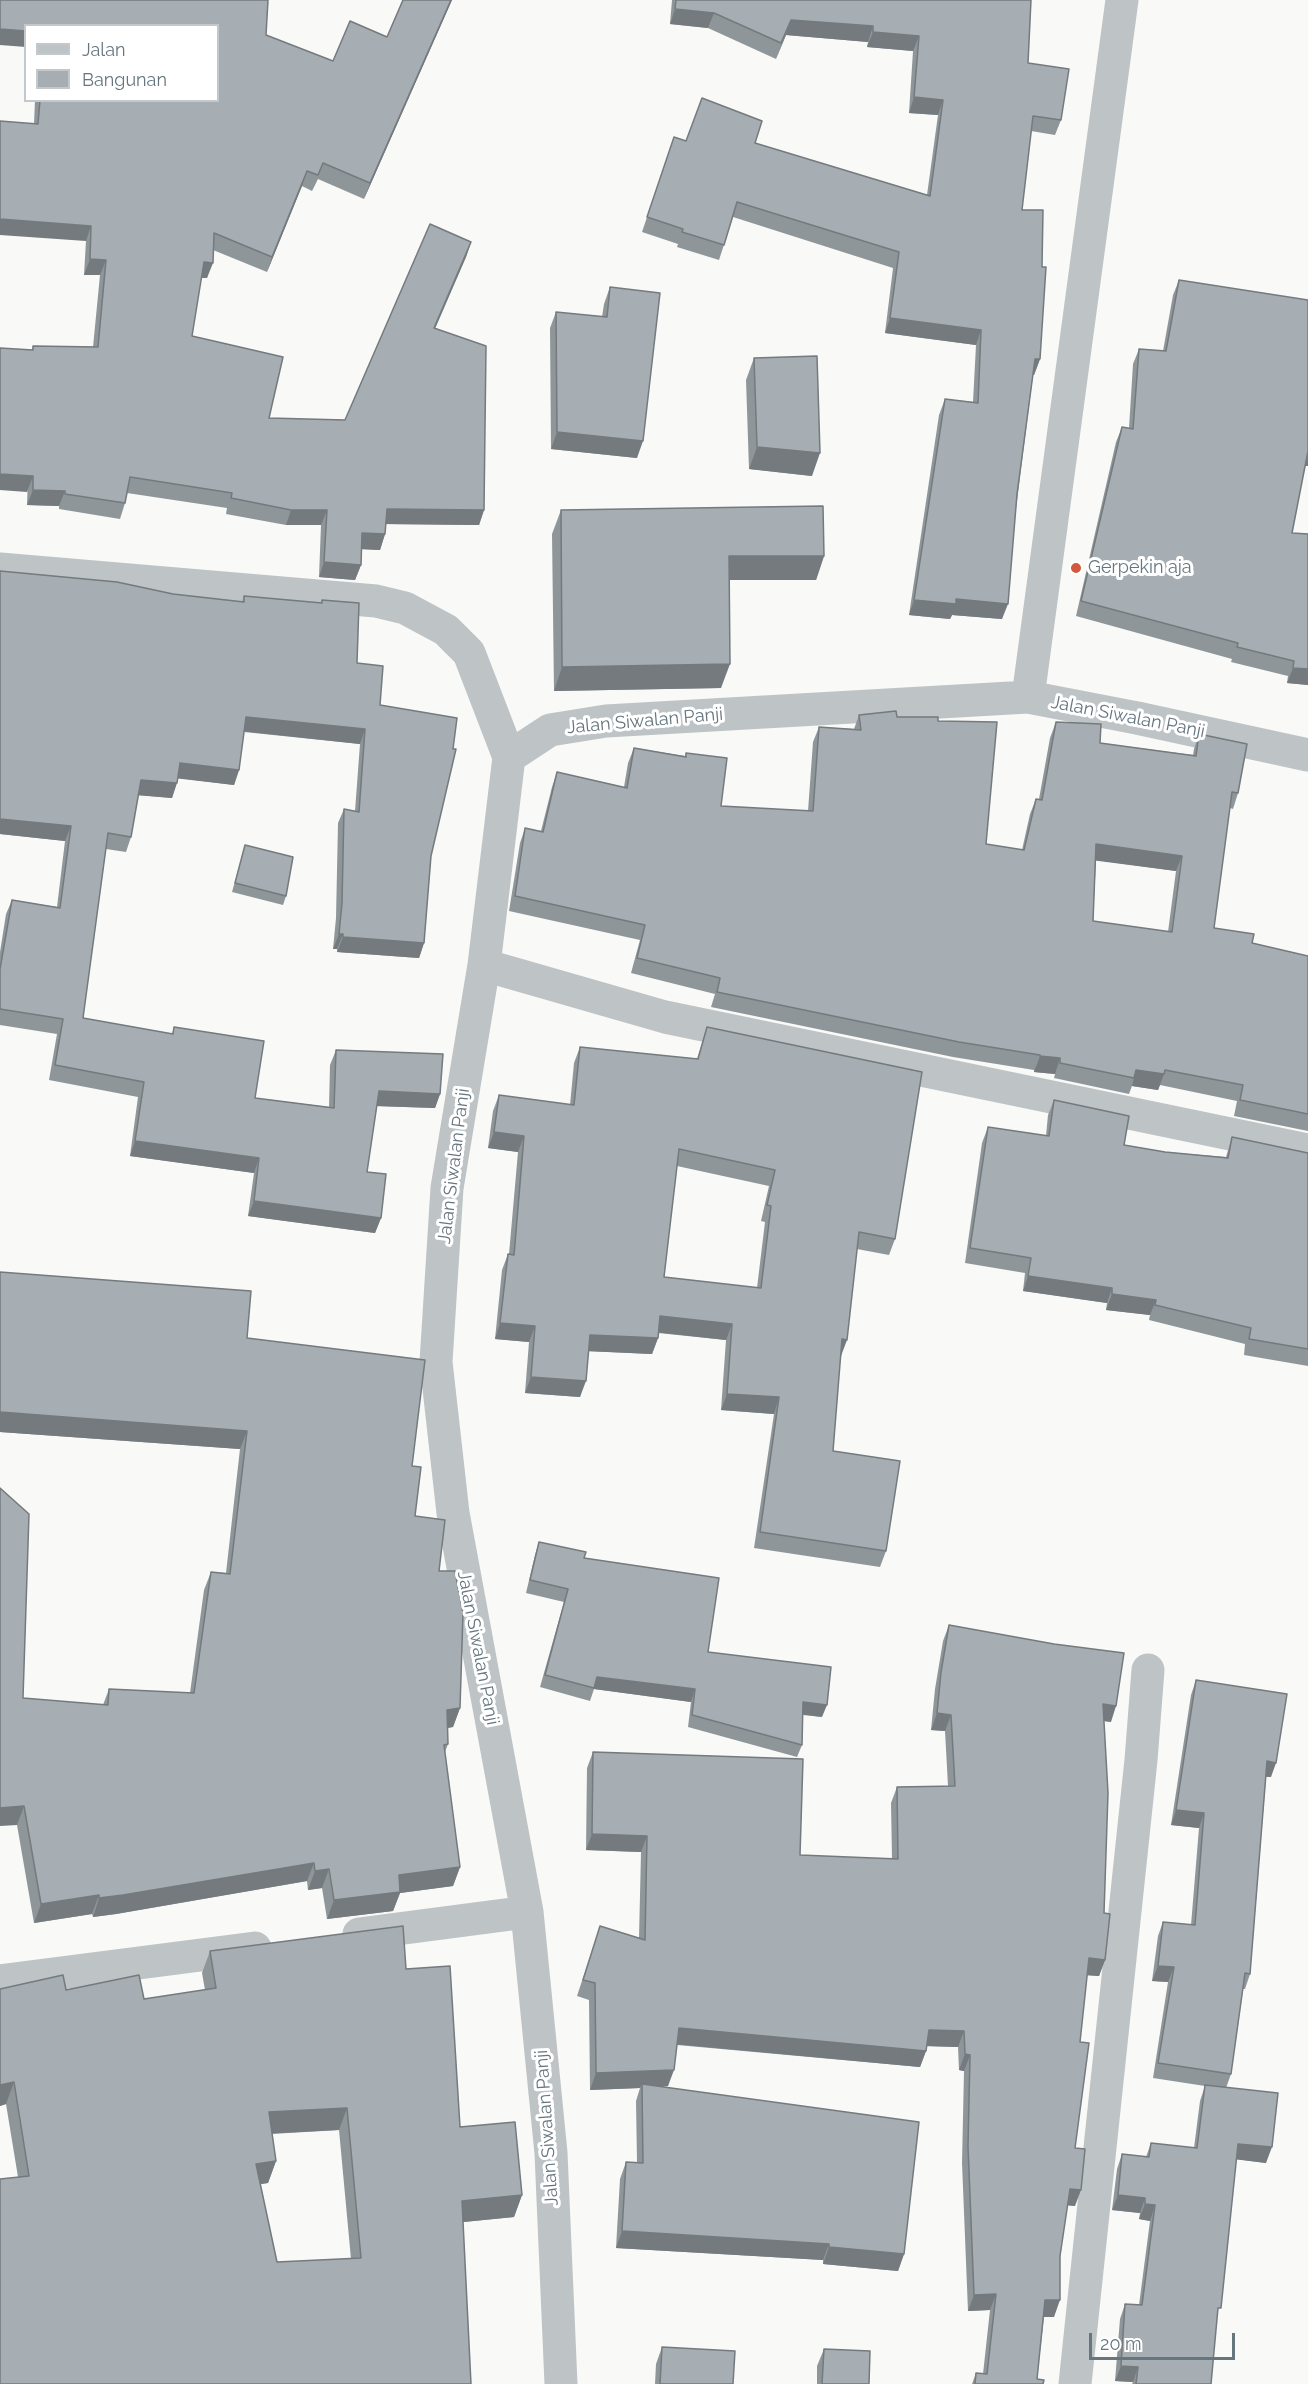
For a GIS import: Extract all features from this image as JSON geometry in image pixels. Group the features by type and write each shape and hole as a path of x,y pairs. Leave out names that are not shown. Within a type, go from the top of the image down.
{"street":[{"path":"1028,697 1122,0"},
{"path":"0,569 376,601 405,608 446,630 469,653 509,757"},
{"name":"Jalan Siwalan Panji","path":"561,2384 551,2154 527,1912 453,1513 436,1362 447,1188 483,965 509,757 550,730 606,721 1028,697 1308,755"},
{"path":"483,965 665,1017 1308,1150"},
{"path":"1076,2384 1141,1760 1148,1670"},
{"path":"328,1938 527,1912"},
{"path":"0,1982 281,1944"}],"building":[{"path":"0,0 268,0 266,35 333,61 350,21 387,37 403,0 451,0 370,183 323,163 318,175 307,171 272,257 214,233 213,263 204,262 192,336 283,357 269,418 345,420 430,224 471,242 434,328 486,346 484,510 387,509 385,534 362,533 361,565 324,562 327,510 291,510 231,498 232,493 130,477 125,503 65,494 65,491 33,490 33,476 0,474 0,348 33,350 33,346 98,347 106,260 90,259 91,226 0,219 0,121 38,124 40,102 219,102 219,24 24,24 24,31 0,29"},
{"path":"676,0 1031,0 1028,63 1069,69 1061,120 1033,116 1022,210 1043,210 1042,267 1046,267 1040,359 1035,359 1017,494 1008,604 956,599 956,604 914,600 945,399 978,403 981,330 890,318 899,252 737,202 724,245 682,232 683,229 647,217 674,137 686,141 702,98 762,121 755,143 930,196 943,100 914,97 919,36 873,32 873,26 791,20 781,43 714,13 675,9"},
{"path":"1179,280 1308,300 1308,451 1292,533 1308,534 1308,669 1293,668 1294,661 1237,647 1238,643 1081,601 1122,427 1133,429 1139,349 1166,351"},
{"path":"610,287 660,293 643,441 557,432 556,312 607,317"},
{"path":"817,356 820,453 757,447 754,358"},
{"path":"823,506 824,556 729,556 730,664 562,667 561,510"},
{"path":"0,571 117,582 173,594 244,602 244,596 322,603 322,600 359,603 357,663 383,666 380,705 457,718 453,749 456,749 431,856 424,943 343,937 343,934 339,934 344,809 359,812 365,729 246,717 239,770 180,763 177,783 141,780 131,837 108,833 83,1018 173,1034 174,1027 264,1041 255,1098 334,1108 336,1050 443,1054 440,1094 379,1091 367,1172 386,1174 381,1218 254,1201 259,1158 135,1141 144,1082 55,1065 63,1019 0,1009 0,969 12,900 60,908 71,826 0,819"},
{"path":"896,711 897,717 938,717 938,721 997,722 986,844 1024,850 1036,799 1042,800 1056,722 1101,724 1100,743 1196,756 1199,734 1247,744 1238,793 1232,792 1214,928 1254,934 1252,943 1308,956 1308,1114 1240,1100 1243,1085 1165,1070 1164,1074 1136,1070 1134,1078 1060,1063 1060,1058 959,1042 717,992 720,978 637,958 645,925 515,896 525,828 543,832 557,772 627,788 634,748 686,757 686,753 727,758 721,806 813,811 819,727 861,730 859,715","holes":["1096,844 1182,856 1172,932 1093,921"]},
{"path":"245,845 293,857 286,896 235,883"},
{"path":"707,1027 922,1072 895,1239 859,1232 847,1340 842,1339 833,1451 900,1461 886,1551 760,1532 779,1397 727,1394 732,1324 660,1316 658,1338 590,1335 586,1381 531,1377 535,1326 500,1323 508,1254 514,1255 524,1136 494,1132 499,1095 574,1105 580,1047 698,1059","holes":["679,1149 775,1170 767,1205 771,1206 761,1288 664,1277"]},
{"path":"1054,1100 1129,1116 1124,1145 1165,1152 1228,1158 1232,1137 1308,1153 1308,1349 1249,1339 1251,1328 1155,1305 1156,1300 1112,1294 1112,1288 1028,1276 1031,1258 970,1248 988,1127 1049,1136"},
{"path":"0,1272 251,1291 247,1338 425,1360 412,1466 421,1467 415,1516 445,1520 439,1571 455,1571 463,1613 460,1708 447,1710 448,1744 444,1745 460,1867 399,1875 400,1892 334,1900 329,1869 315,1871 314,1863 123,1895 99,1898 99,1895 41,1904 24,1806 0,1808 0,1488 29,1514 23,1698 108,1705 109,1689 194,1693 211,1572 230,1574 247,1431 0,1412"},
{"path":"539,1542 586,1552 584,1558 719,1578 708,1652 831,1667 827,1705 803,1702 802,1745 692,1715 695,1689 597,1677 594,1688 545,1675 568,1589 530,1580"},
{"path":"949,1625 1054,1644 1124,1653 1116,1706 1103,1704 1108,1793 1104,1913 1110,1914 1105,1960 1089,1958 1080,2042 1089,2043 1075,2148 1085,2149 1081,2190 1070,2189 1060,2256 1060,2300 1045,2300 1037,2379 1044,2380 1043,2384 975,2384 976,2373 987,2374 996,2294 974,2295 968,2146 970,2055 965,2054 964,2031 929,2030 926,2051 679,2028 674,2070 596,2073 595,1983 583,1980 600,1926 645,1940 647,1836 592,1834 593,1752 803,1759 800,1855 898,1859 897,1787 955,1786 951,1715 937,1713"},
{"path":"1196,1680 1287,1694 1276,1763 1267,1761 1250,1974 1245,1973 1231,2074 1158,2063 1174,1967 1158,1966 1163,1922 1195,1925 1204,1813 1176,1810"},
{"path":"403,1926 406,1969 450,1966 460,2127 515,2122 522,2195 462,2201 471,2384 0,2384 0,2179 29,2176 14,2082 0,2085 0,1989 63,1975 66,1990 139,1975 144,1999 216,1988 210,1951","holes":["347,2108 361,2258 277,2262 256,2164 276,2161 269,2112"]},
{"path":"642,2084 919,2122 904,2254 829,2247 829,2244 622,2231 626,2162 643,2163"},
{"path":"1205,2085 1278,2093 1272,2147 1238,2144 1211,2384 1136,2384 1138,2367 1121,2366 1125,2304 1142,2305 1155,2205 1145,2204 1145,2198 1118,2195 1122,2154 1149,2157 1151,2143 1197,2148"},
{"path":"662,2347 735,2351 733,2384 660,2384"},
{"path":"824,2349 870,2351 869,2384 822,2384"}],"place":[{"name":"Gerpekin aja","path":"1076,568"}]}
